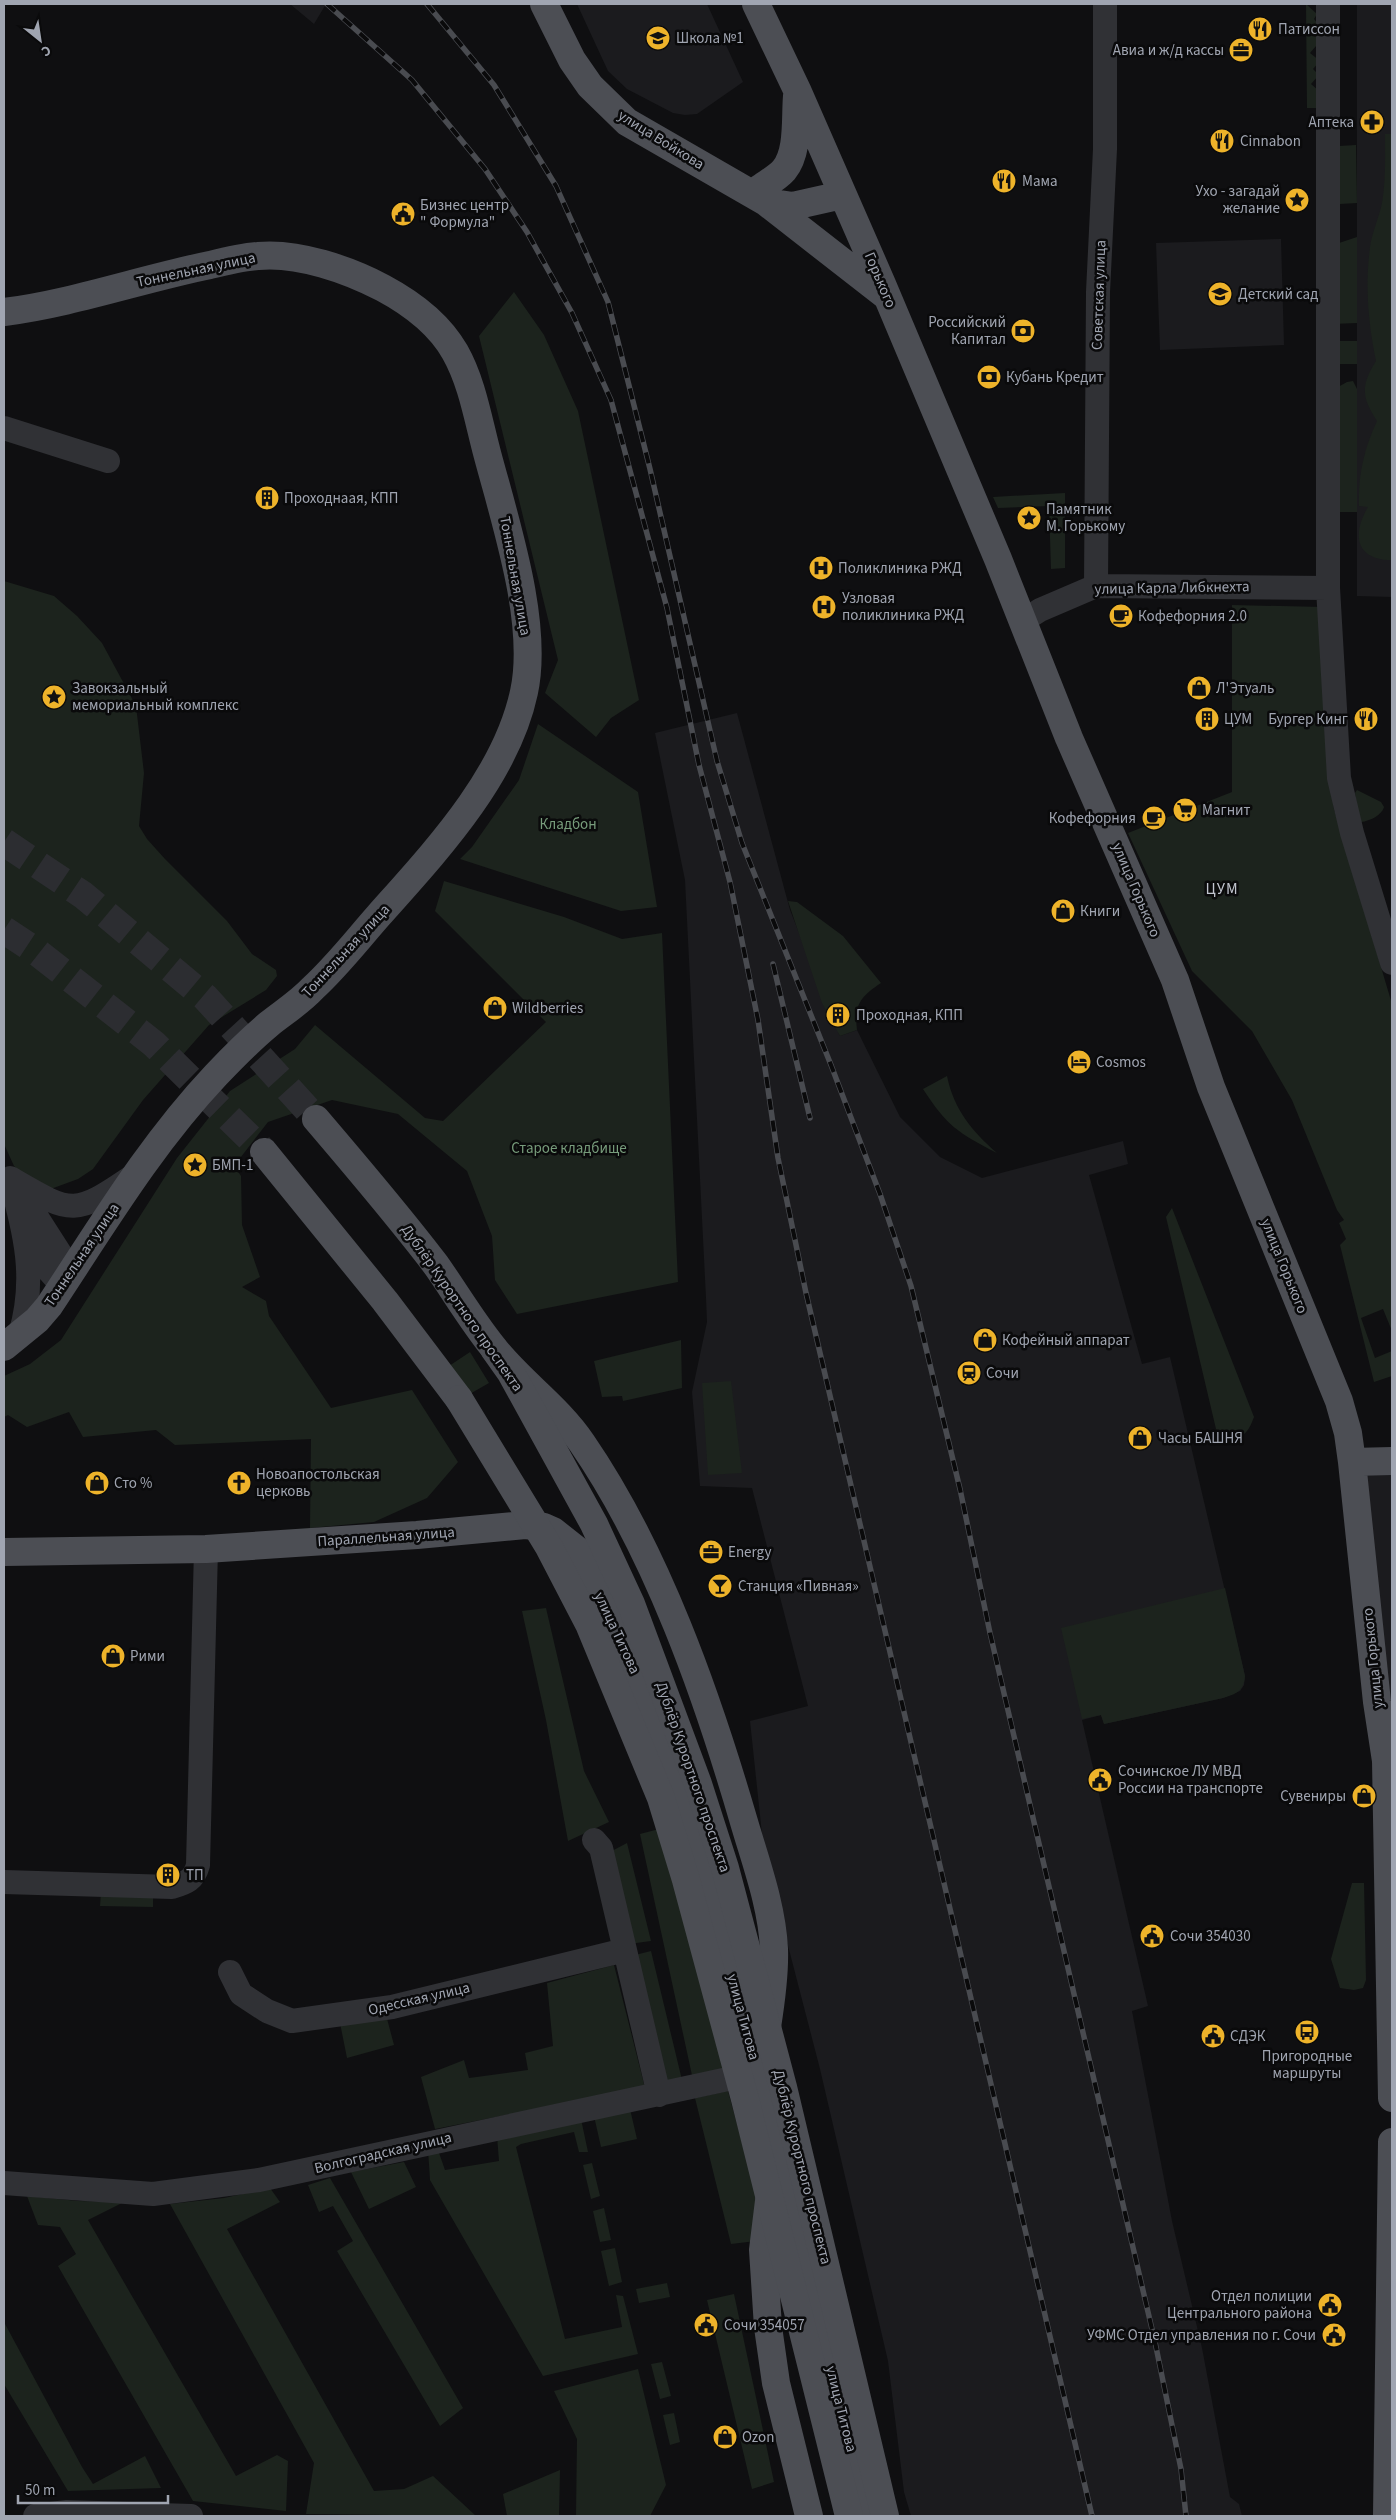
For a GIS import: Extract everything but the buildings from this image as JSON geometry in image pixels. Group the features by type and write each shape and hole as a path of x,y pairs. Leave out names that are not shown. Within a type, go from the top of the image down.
{"main road":[{"name":"улица Войкова","path":"544,4 572,60 590,86 611,109 627,122 756,193"},
{"name":"Горького","path":"756,4 798,92 888,298 998,558"},
{"path":"756,193 784,170 789,161 793,147 798,92"},
{"path":"756,193 838,187"},
{"path":"756,193 888,298"},
{"name":"Тоннельная улица","path":"4,312 78,299 173,272 261,255 300,259 336,267 365,278 395,294 438,328 455,351 467,378 507,527 526,621 527,656 524,691 511,735 493,772 420,868 336,964 316,986 268,1024 217,1074 160,1139 43,1313 12,1341"},
{"name":"улица Горького","path":"998,558 1069,738 1175,980 1211,1087 1339,1401 1348,1433 1377,1702 1389,1762 1392,2098"},
{"name":"Дублёр Курортного проспекта","path":"316,1119 415,1239 511,1373 611,1560 648,1647 698,1784 725,1868 783,2087 885,2516"},
{"path":"264,1152 385,1301 459,1399 549,1547 589,1624 660,1798 686,1880 745,2098 849,2516"},
{"path":"494,1349 550,1405 580,1440 598,1467 634,1532 671,1612 716,1729 768,1907 774,1948 774,1975 758,2075"},
{"path":"1352,1462 1392,1460"},
{"name":"Параллельная улица","path":"4,1552 206,1549 525,1525 544,1527 563,1538"},
{"name":"улица Титова","path":"563,1538 577,1550 585,1565 649,1702 704,1872 758,2075 867,2516"},
{"path":"1387,2516 1392,2142"},
{"path":"770,2201 762,2250 768,2327 776,2383 810,2516"}],"street":[{"name":"Советская улица","path":"1096,586 1098,292 1106,149 1105,4"},
{"path":"1328,4 1328,588 1340,778 1352,833 1392,964"},
{"path":"4,428 108,461"},
{"name":"улица Карла Либкнехта","path":"1023,620 1040,610 1096,586 1328,588"},
{"path":"7,1172 57,1204 75,1206 93,1202 135,1174"},
{"path":"7,1172 23,1222 29,1260 29,1292 26,1313 12,1341"},
{"path":"7,1172 34,1211 67,1279"},
{"path":"23,1222 49,1271 67,1279"},
{"path":"4,1882 172,1887 190,1881 198,1865 206,1549"},
{"path":"594,1840 601,1848 659,2095"},
{"name":"Одесская улица","path":"230,1972 241,1994 267,2011 292,2021 392,2007 625,1950"},
{"name":"Волгоградская улица","path":"4,2183 153,2194 259,2180 758,2075"},
{"path":"35,2516 67,2512 191,2516"}],"shaded area":[{"path":"290,4 326,4 314,24"},
{"name":"Школа №1","path":"577,4 707,4 743,82 697,114 673,113 627,89 608,71"},
{"path":"1357,4 1392,4 1392,597 1357,596"},
{"name":"Детский сад","path":"1281,239 1284,345 1160,350 1156,243"},
{"path":"737,713 790,910 840,1036 857,1030 900,1117 940,1157 982,1178 1123,1141 1128,1164 1089,1175 1142,1364 1170,1357 1245,1676 1244,1685 1240,1691 1223,1698 1104,1724 1101,1715 1082,1720 1148,2006 1132,2011 1172,2221 1202,2348 1230,2497 1239,2504 1242,2516 911,2516 904,2492 888,2361 820,2069 764,1853 750,1721 808,1706 752,1488 700,1486 692,1392 707,1322 685,880 655,733"},
{"path":"1392,1471 1392,1712 1363,1472"}],"green space":[{"path":"1306,4 1317,14 1314,19 1318,24 1322,39 1310,53 1320,61 1313,69 1319,75 1311,84 1319,91 1319,108 1307,108"},
{"path":"1385,134 1392,134 1392,560 1370,556 1360,544 1359,536 1363,517 1368,507 1359,506 1361,473 1365,452 1377,421 1368,405 1365,391 1368,377 1376,361 1369,318 1368,261 1371,241 1381,209 1385,168"},
{"path":"1356,145 1357,203 1340,204 1339,146"},
{"path":"1357,237 1357,323 1332,324 1339,243"},
{"path":"514,292 544,335 578,411 639,700 611,718 596,737 545,693 558,660 479,336"},
{"path":"1333,341 1357,341 1357,364 1334,364"},
{"path":"1353,381 1357,389 1357,512 1336,512 1338,387"},
{"path":"1065,493 1065,568 1051,569 1049,506 998,508 993,497"},
{"path":"4,581 54,596 77,616 102,643 136,706 144,773 139,826 147,839 165,859 227,921 252,954 276,970 277,976 266,990 209,1025 143,1100 93,1169 78,1179 48,1190 33,1185 14,1166 4,1144"},
{"path":"1232,605 1323,607 1328,759 1334,809 1392,1004 1392,1331 1383,1309 1361,1318 1375,1358 1392,1351 1392,1376 1374,1382 1340,1245 1346,1239 1339,1223 1344,1220 1337,1210 1292,1100 1252,1031 1192,971 1128,833 1232,792"},
{"name":"Кладбон","path":"538,724 638,792 657,907 621,911 460,859 472,847 519,780"},
{"path":"1357,790 1381,802 1384,807 1381,813 1372,819 1361,822 1355,793"},
{"name":"Старое кладбище","path":"444,881 564,917 622,939 662,933 678,1282 517,1314 495,1280 492,1236 467,1171 398,1114 332,1100 268,1122 234,1166 241,1176 242,1225 260,1277 242,1287 266,1301 269,1316 331,1408 412,1390 458,1462 427,1498 374,1522 310,1528 311,1439 175,1445 156,1430 83,1437 69,1412 27,1427 8,1415 4,1417 4,1376 30,1364 61,1340 177,1158 230,1091 295,1049 315,1025 425,1118 443,1121 546,1022 435,911"},
{"path":"788,901 797,902 843,936 881,983 863,997 860,1002 856,1021 857,1030 840,1036 822,1003"},
{"path":"947,1076 959,1110 972,1128 997,1153 972,1140 954,1127 939,1112 923,1089"},
{"path":"1172,1208 1254,1417 1250,1427 1241,1436 1226,1439 1216,1429 1166,1217"},
{"path":"681,1340 682,1388 623,1401 622,1396 602,1397 594,1361"},
{"path":"470,1352 489,1383 468,1395 449,1366"},
{"path":"731,1381 742,1473 708,1475 702,1383"},
{"path":"1225,1588 1245,1676 1243,1685 1238,1691 1223,1698 1104,1724 1101,1715 1082,1719 1061,1628"},
{"path":"546,1608 584,1771 609,1822 568,1841 546,1720 522,1611"},
{"path":"659,1829 726,2072 693,2080 640,1834"},
{"path":"627,1843 651,1941 629,1944 608,1853"},
{"path":"1352,1883 1364,1883 1366,1980 1363,1988 1354,1990 1340,1988 1331,1959"},
{"path":"101,1892 153,1892 153,1907 100,1906"},
{"path":"651,1951 682,2080 664,2086 631,1956"},
{"path":"614,1965 645,2088 435,2129 421,2077 464,2060 469,2078 528,2070 525,2053 553,2046 547,1983"},
{"path":"386,2015 394,2045 347,2058 340,2023"},
{"path":"728,2091 758,2201 756,2241 731,2244 695,2098"},
{"path":"630,2109 637,2139 601,2147 594,2116"},
{"path":"581,2119 588,2152 579,2152 574,2132 521,2144 516,2147 565,2339 622,2327 616,2295 623,2296 638,2354 543,2376 430,2180 428,2149 438,2150 445,2170 499,2161 497,2136"},
{"path":"404,2162 416,2187 369,2209 351,2172"},
{"path":"592,2163 600,2196 591,2199 583,2165"},
{"path":"330,2178 463,2408 440,2426 337,2251 353,2241 333,2206 319,2212 308,2185"},
{"path":"270,2188 280,2202 227,2229 374,2491 404,2489 433,2476 476,2516 306,2514 314,2463 170,2204 224,2198"},
{"path":"27,2196 78,2201 124,2202 88,2220 236,2476 277,2455 288,2461 286,2511 193,2501 58,2266 76,2254 60,2227 38,2225"},
{"path":"604,2208 611,2240 600,2242 593,2211"},
{"path":"615,2248 622,2282 609,2286 601,2251"},
{"path":"667,2283 670,2297 639,2303 636,2289"},
{"path":"734,2294 774,2482 752,2489 707,2300"},
{"path":"4,2322 93,2484 145,2456 161,2488 68,2491 4,2384"},
{"path":"662,2362 671,2396 660,2399 651,2364"},
{"path":"638,2369 666,2485 650,2516 576,2516 577,2439 554,2391"},
{"path":"674,2413 680,2442 670,2445 663,2415"},
{"path":"560,2470 559,2516 507,2516 503,2494"}],"tunnel":[{"path":"4,842 83,895 205,997 316,1119"},
{"path":"4,930 33,949 154,1044 264,1152"}],"railway":[{"path":"327,4 412,80 485,169 527,232 572,313 611,400 667,608 699,765 730,882 758,1020 778,1158 806,1293 1092,2516"},
{"path":"427,4 494,85 556,186 608,302 650,469 717,761 742,843 831,1065 880,1194 911,1286 960,1489 990,1633 1155,2342 1181,2469 1186,2516"},
{"path":"773,964 810,1118"}],"place":[{"name":"Патиссон","path":"1260,29"},
{"name":"Школа №1","path":"658,38"},
{"name":"Авиа и ж/д кассы","path":"1241,50"},
{"name":"Аптека","path":"1372,122"},
{"name":"Cinnabon","path":"1222,141"},
{"name":"Мама","path":"1004,181"},
{"name":"Ухо - загадай желание","path":"1297,200"},
{"name":"Бизнес центр \" Формула\"","path":"403,214"},
{"name":"Детский сад","path":"1220,294"},
{"name":"Российский Капитал","path":"1023,331"},
{"name":"Кубань Кредит","path":"989,377"},
{"name":"Проходнаая, КПП","path":"267,498"},
{"name":"Памятник М. Горькому","path":"1029,518"},
{"name":"Поликлиника РЖД","path":"821,568"},
{"name":"Узловая поликлиника РЖД","path":"824,607"},
{"name":"Кофефорния 2.0","path":"1121,616"},
{"name":"Л'Этуаль","path":"1199,688"},
{"name":"Завокзальный мемориальный комплекс","path":"54,697"},
{"name":"ЦУМ","path":"1207,719"},
{"name":"Бургер Кинг","path":"1366,719"},
{"name":"Магнит","path":"1185,810"},
{"name":"Кофефорния","path":"1154,818"},
{"name":"Книги","path":"1063,911"},
{"name":"Wildberries","path":"495,1008"},
{"name":"Проходная, КПП","path":"838,1015"},
{"name":"Cosmos","path":"1079,1062"},
{"name":"БМП-1","path":"195,1165"},
{"name":"Кофейный аппарат","path":"985,1340"},
{"name":"Сочи","path":"969,1373"},
{"name":"Часы БАШНЯ","path":"1140,1438"},
{"name":"Сто %","path":"97,1483"},
{"name":"Новоапостольская церковь","path":"239,1483"},
{"name":"Energy","path":"711,1552"},
{"name":"Станция «Пивная»","path":"720,1586"},
{"name":"Рими","path":"113,1656"},
{"name":"Сочинское ЛУ МВД России на транспорте","path":"1100,1780"},
{"name":"Сувениры","path":"1364,1796"},
{"name":"ТП","path":"168,1875"},
{"name":"Сочи 354030","path":"1152,1936"},
{"name":"Пригородные маршруты","path":"1307,2032"},
{"name":"СДЭК","path":"1213,2036"},
{"name":"Отдел полиции Центрального района","path":"1330,2305"},
{"name":"Сочи 354057","path":"706,2325"},
{"name":"УФМС Отдел управления по г. Сочи","path":"1334,2335"},
{"name":"Ozon","path":"725,2437"}],"district":[{"name":"ЦУМ","path":"1222,889"}]}
